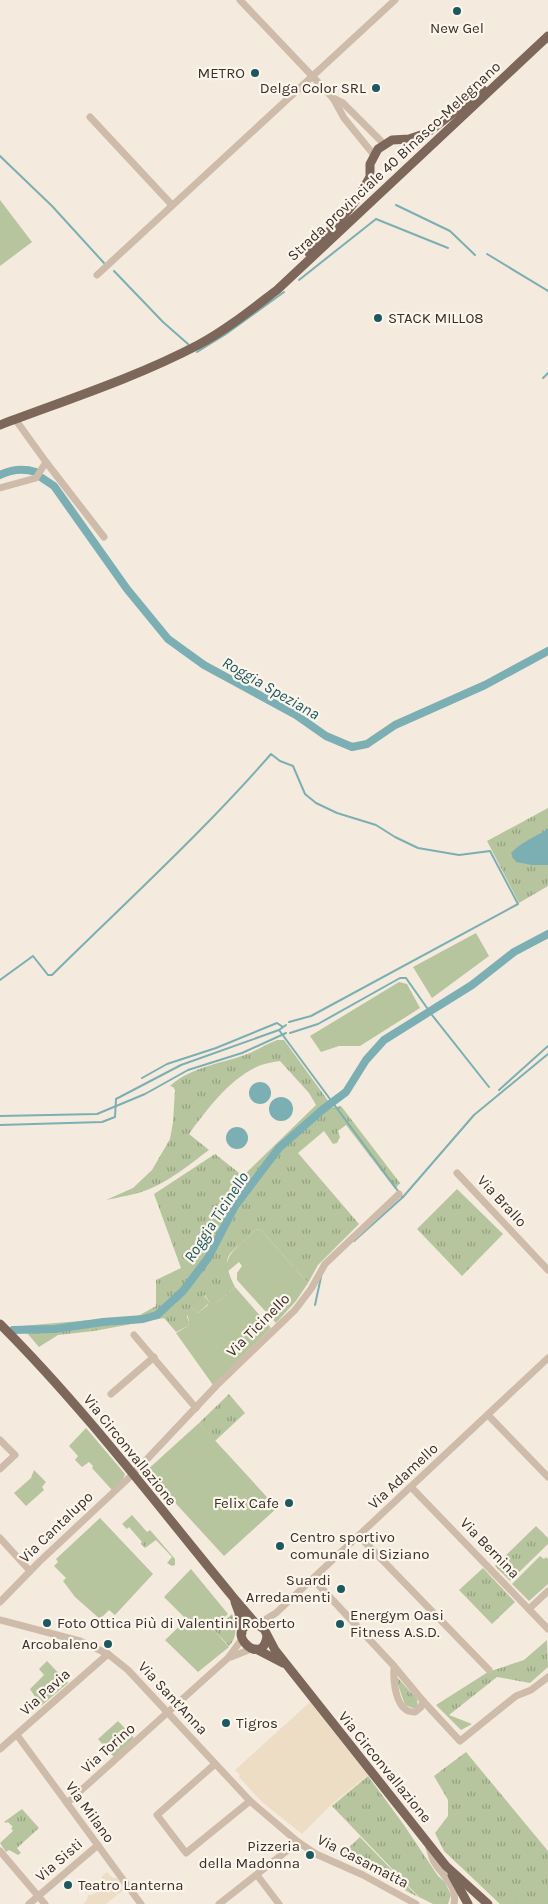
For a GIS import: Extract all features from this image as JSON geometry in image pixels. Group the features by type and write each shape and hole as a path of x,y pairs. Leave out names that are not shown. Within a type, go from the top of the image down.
{"main road":[{"name":"Strada provinciale 40 Binasco-Melegnano","path":"0,425 154,366 200,344 242,316 277,290 548,36"},
{"name":"Strada provinciale 40 Binasco-Melegnano","path":"292,276 302,260 346,213 359,196 370,177 370,164 374,155 384,144 392,140 421,136 435,129 515,67"},
{"name":"Via Circonvallazione","path":"0,1324 76,1406 257,1624"},
{"path":"233,1597 239,1613 245,1645 287,1665"},
{"path":"242,1636 247,1626 257,1624 266,1634 262,1646 253,1649"},
{"name":"Via Circonvallazione","path":"266,1634 287,1665 446,1866"},
{"path":"446,1866 468,1904"},
{"path":"446,1866 488,1904"}],"street":[{"path":"240,0 333,98 344,118 374,155"},
{"path":"97,275 395,0"},
{"path":"333,98 344,103 384,144"},
{"path":"90,116 172,205"},
{"path":"16,419 46,462 104,537"},
{"path":"0,488 36,478 46,462"},
{"name":"Via Brallo","path":"456,1173 548,1270"},
{"name":"Via Ticinello","path":"133,1474 217,1385 295,1310 311,1289 325,1264 399,1194"},
{"path":"134,1335 196,1408"},
{"path":"111,1394 154,1357"},
{"name":"Via Adamello","path":"276,1613 548,1358"},
{"path":"488,1415 548,1477"},
{"path":"0,1440 15,1455 0,1469"},
{"name":"Via Cantalupo","path":"2,1600 133,1474"},
{"name":"Via Bernina","path":"411,1487 548,1630"},
{"path":"359,1536 489,1670"},
{"path":"0,1538 30,1571"},
{"path":"313,1579 394,1666 460,1741 516,1696 531,1690 548,1677"},
{"path":"529,1609 548,1591"},
{"path":"257,1624 276,1613"},
{"path":"266,1634 276,1613"},
{"name":"Via Sant'Anna","path":"0,1620 80,1641 108,1654 128,1670 250,1801 298,1842"},
{"path":"228,1658 242,1636"},
{"path":"228,1658 253,1649"},
{"name":"Via Pavia","path":"0,1749 108,1654"},
{"name":"Via Torino","path":"67,1803 228,1658"},
{"path":"394,1666 395,1685 402,1705 407,1710 415,1712 423,1701"},
{"name":"Via Milano","path":"17,1735 141,1904"},
{"path":"215,1764 157,1815 186,1853 250,1801"},
{"path":"426,1841 433,1859 452,1886 455,1894 454,1904"},
{"path":"219,1904 298,1842"},
{"name":"Via Casamatta","path":"298,1842 316,1854 363,1875 415,1903"},
{"name":"Via Sisti","path":"28,1904 98,1845"},
{"path":"0,1851 45,1904"},
{"path":"257,1876 279,1904"}],"green space":[{"path":"0,200 32,242 0,266"},
{"path":"548,808 548,886 519,903 487,841"},
{"path":"476,933 489,956 432,998 413,967"},
{"path":"399,982 407,984 420,1008 360,1046 339,1046 321,1052 310,1036"},
{"path":"277,1040 284,1040 329,1102 331,1108 341,1106 400,1183 395,1189 346,1125 338,1131 340,1137 337,1143 333,1144 324,1131 298,1153 359,1224 318,1265 308,1283 260,1229 255,1230 230,1254 228,1259 227,1266 235,1287 217,1303 210,1303 205,1295 203,1297 208,1304 198,1313 191,1307 187,1317 188,1326 176,1332 164,1318 94,1331 58,1335 39,1347 21,1326 138,1316 156,1306 156,1280 181,1268 154,1194 215,1154 243,1176 316,1105 309,1093 280,1061 261,1065 239,1078 220,1095 189,1134 209,1150 164,1182 147,1190 106,1200 133,1188 152,1170 170,1139 175,1090 170,1086 196,1070 245,1055"},
{"path":"457,1189 503,1234 462,1276 417,1229"},
{"path":"260,1229 308,1283 296,1301 276,1323 237,1280 237,1273 242,1266 239,1262 227,1272 227,1265 232,1253 255,1230"},
{"path":"235,1287 271,1328 213,1385 176,1333 188,1326 187,1312 191,1307 198,1313 208,1305 203,1297 204,1295 210,1303 217,1303"},
{"path":"229,1394 245,1413 215,1441 199,1423"},
{"path":"199,1423 277,1508 224,1556 146,1471"},
{"path":"86,1428 125,1474 123,1479 112,1490 89,1462 82,1467 75,1460 78,1456 69,1446"},
{"path":"34,1470 46,1482 42,1487 44,1490 26,1506 14,1493 31,1478"},
{"path":"132,1515 147,1532 150,1530 175,1559 175,1565 172,1566 167,1563 172,1557 156,1540 145,1548 129,1527 127,1529 122,1524"},
{"path":"100,1518 153,1574 115,1615 109,1610 100,1619 75,1597 63,1581 66,1578 54,1566 58,1562 56,1559"},
{"path":"536,1526 548,1538 548,1544 510,1581 495,1566"},
{"path":"540,1556 548,1559 548,1584 529,1601 512,1584"},
{"path":"483,1568 515,1602 492,1624 459,1590"},
{"path":"191,1569 228,1614 212,1628 229,1647 198,1672 165,1640 184,1622 184,1617 164,1597"},
{"path":"232,1614 235,1631 234,1639 229,1646 214,1630"},
{"path":"547,1640 548,1667 530,1683 497,1677 449,1715 472,1724 461,1730 436,1705 488,1672 524,1660"},
{"path":"47,1661 68,1683 41,1706 30,1689 44,1675 39,1669"},
{"path":"397,1677 417,1699 418,1706 415,1709 405,1705"},
{"path":"118,1721 134,1738 114,1757 98,1739"},
{"path":"466,1752 548,1851 548,1904 500,1904 444,1851 435,1833 448,1816 448,1800 434,1776"},
{"path":"368,1776 438,1876 445,1882 451,1895 448,1904 433,1904 419,1897 332,1806"},
{"path":"22,1809 39,1828 17,1848 21,1853 18,1855 9,1850 6,1852 0,1843 13,1831 11,1828 13,1827 8,1822 4,1822"},
{"path":"360,1837 418,1897 340,1856"}],"shaded area":[{"path":"310,1702 368,1775 331,1805 302,1834 262,1802 235,1770"},
{"path":"107,1872 113,1878 119,1878 126,1888 106,1904 83,1904 87,1900 88,1895 92,1895 101,1888 102,1876"}],"water":[{"path":"548,829 548,865 516,862 511,853"},
{"path":"256,1082 264,1082 271,1089 271,1097 264,1104 256,1104 249,1097 249,1089"},
{"path":"281,1097 289,1101 293,1109 289,1117 281,1121 273,1117 269,1109 273,1101"},
{"path":"233,1127 241,1127 248,1134 248,1142 241,1149 233,1149 226,1142 226,1134"}],"waterway":[{"path":"0,156 52,206 104,263"},
{"path":"396,205 450,231 475,255"},
{"path":"299,280 376,219 448,248"},
{"path":"487,254 548,291"},
{"path":"114,271 163,322 188,344"},
{"path":"197,352 226,334 284,292"},
{"path":"543,378 548,373"},
{"name":"Roggia Speziana","path":"0,475 18,470 36,472"},
{"name":"Roggia Speziana","path":"42,478 54,486 127,589 168,639 204,665 296,715 326,736 352,747 367,744 395,725 485,685 548,651"},
{"path":"0,980 33,956 48,975 52,975 191,839 271,754 280,761 293,766 305,794 316,803 337,813 376,825 418,848 459,855 490,851 518,904 311,1016 289,1022"},
{"name":"Roggia Ticinello","path":"13,1330 55,1329 103,1322 143,1319 157,1315 183,1291 208,1258 235,1206 279,1148 322,1110 346,1092 366,1060 384,1040 472,985 514,952 548,934"},
{"path":"290,1033 318,1024 400,978 406,978 432,1015 489,1087"},
{"path":"142,1078 167,1064 216,1048 277,1023 283,1027"},
{"path":"0,1125 102,1122 115,1117 116,1099 181,1065 279,1030 286,1025"},
{"path":"279,1030 398,1191"},
{"path":"0,1116 97,1114 145,1094 188,1070 242,1053 286,1033"},
{"path":"499,1090 548,1046"},
{"path":"401,1196 403,1197 474,1115 548,1054"},
{"path":"354,1241 403,1197"},
{"path":"315,1305 321,1277"}],"place":[{"name":"New Gel","path":"457,11"},
{"name":"METRO","path":"255,73"},
{"name":"Delga Color SRL","path":"376,88"},
{"name":"STACK MILL08","path":"378,318"},
{"name":"Felix Cafe","path":"289,1503"},
{"name":"Centro sportivo comunale di Siziano","path":"280,1546"},
{"name":"Suardi Arredamenti","path":"341,1589"},
{"name":"Foto Ottica Più di Valentini Roberto","path":"47,1623"},
{"name":"Energym Oasi Fitness A.S.D.","path":"340,1624"},
{"name":"Arcobaleno","path":"108,1644"},
{"name":"Tigros","path":"226,1723"},
{"name":"Pizzeria della Madonna","path":"310,1855"},
{"name":"Teatro Lanterna","path":"68,1885"}]}
